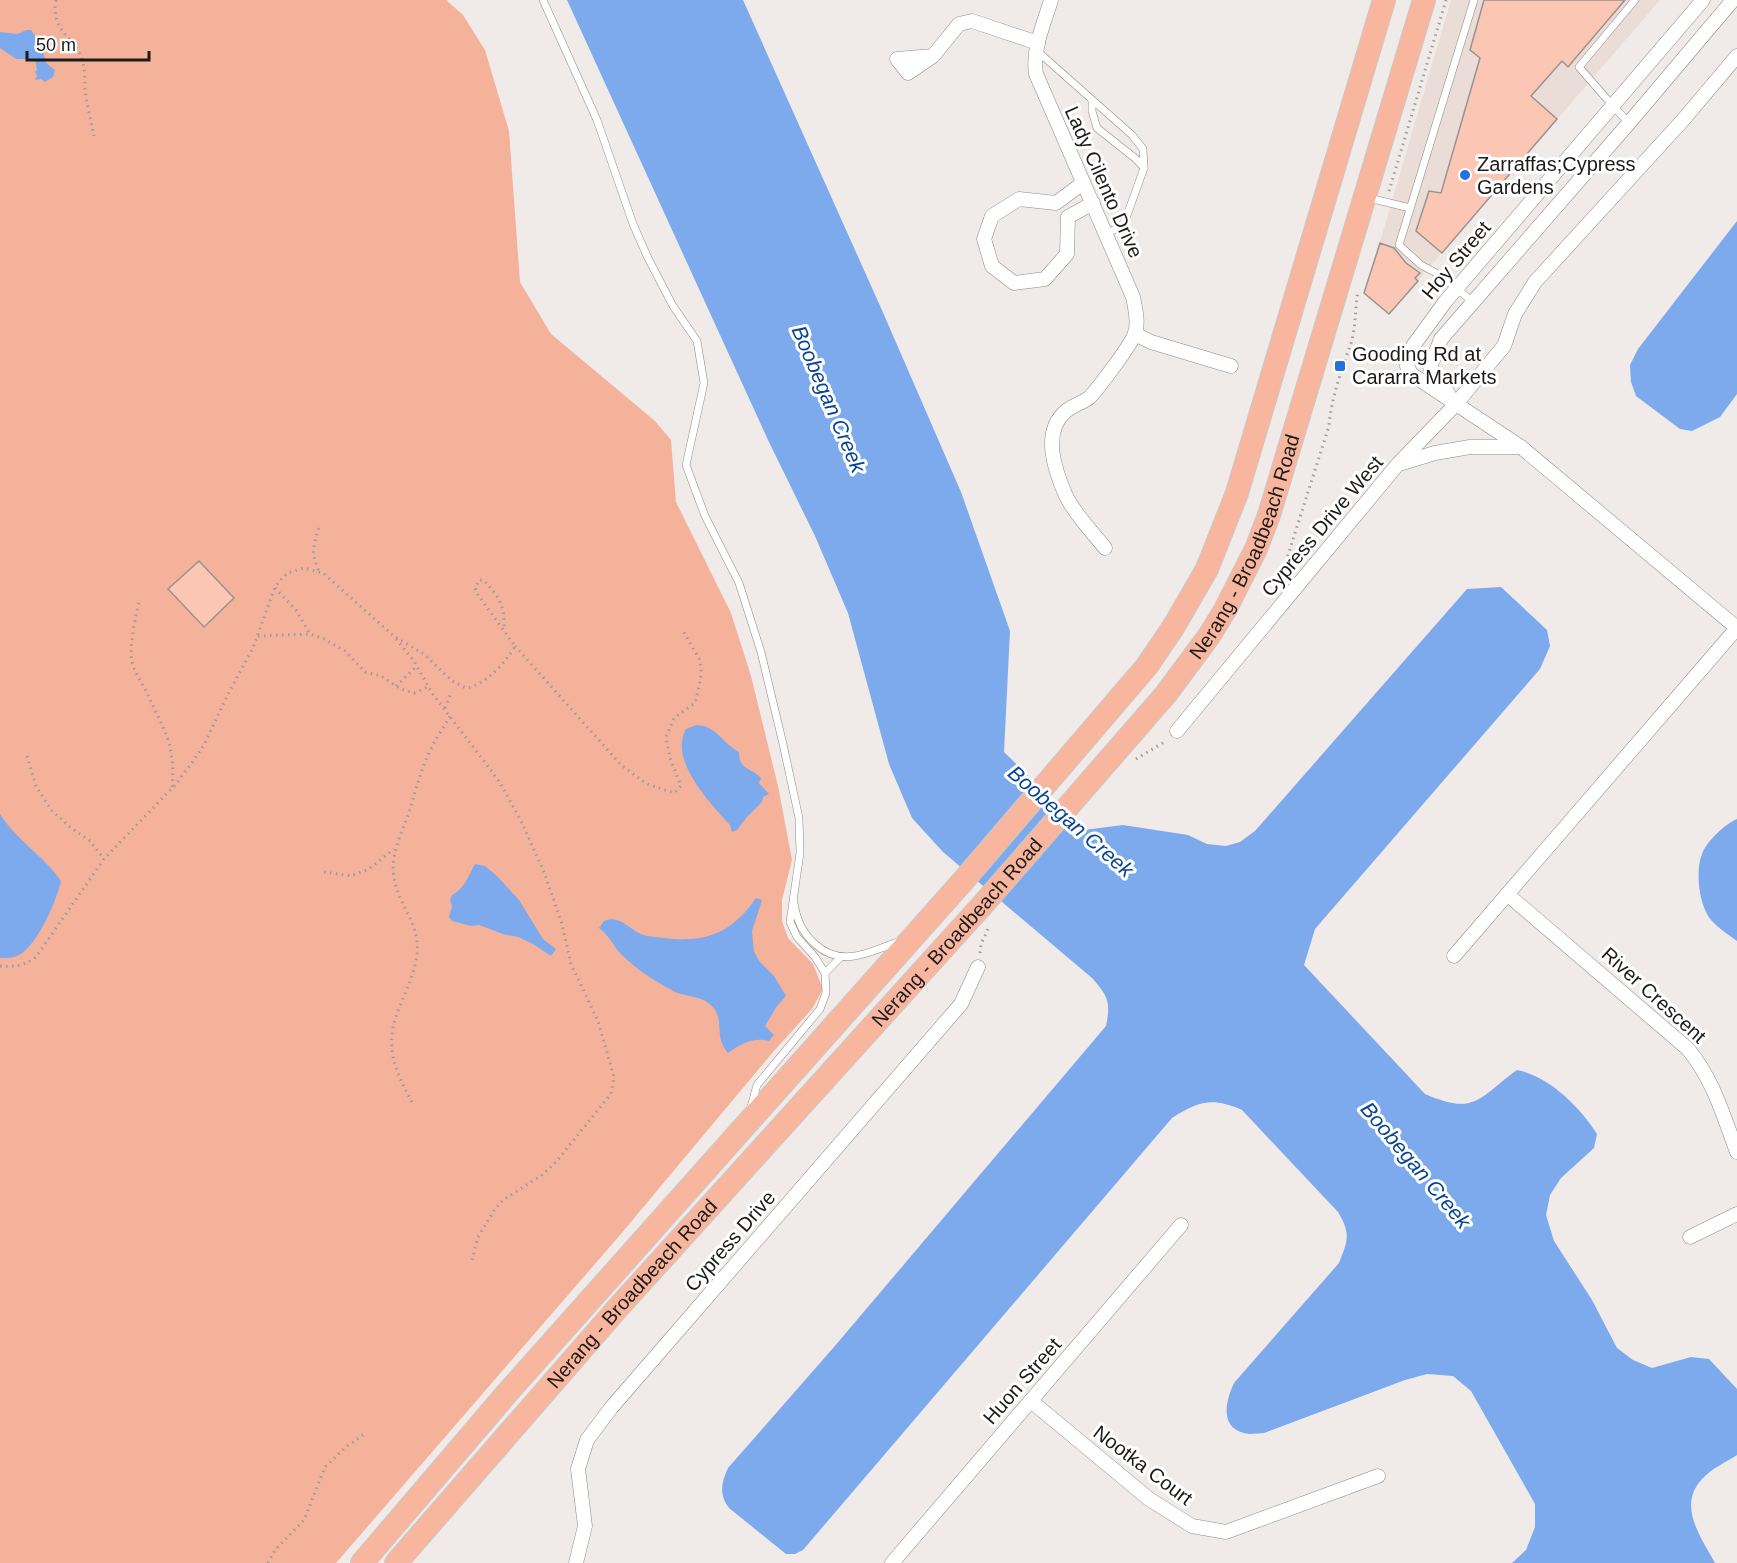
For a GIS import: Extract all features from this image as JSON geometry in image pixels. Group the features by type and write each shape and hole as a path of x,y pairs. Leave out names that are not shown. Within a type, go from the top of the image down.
{"main road":[{"name":"Nerang - Broadbeach Road","path":"362,1563 508,1392 963,881 1147,666 1193,596 1216,548 1237,493 1384,0"},
{"name":"Nerang - Broadbeach Road","path":"396,1563 616,1310 986,901 1166,694 1225,610 1244,574 1266,523 1375,200 1424,0"}],"street":[{"name":"Lady Cilento Drive","path":"1051,0 1034,61 1036,74 1133,297 1136,316 1135,334"},
{"name":"Hoy Street","path":"1702,0 1457,288 1413,346 1407,366 1412,374 1455,405 1521,447 1737,628"},
{"name":"Hoy Street","path":"1455,405 1430,368 1441,339 1733,0"},
{"path":"933,56 958,24 972,21 1037,47"},
{"name":"Cypress Drive West","path":"1177,731 1398,464 1455,405 1504,346 1515,314 1535,282 1683,120 1737,56"},
{"path":"1083,183 1056,203 1019,199 992,216 984,240 992,266 1014,283 1045,279 1066,254 1068,217 1093,204"},
{"path":"1105,548 1067,498 1052,454 1056,425 1066,411 1088,398 1109,374 1135,334 1151,342 1231,366"},
{"path":"1398,464 1435,453 1470,447 1521,447"},
{"path":"1454,956 1737,628"},
{"name":"River Crescent","path":"1507,894 1688,1049 1703,1067 1714,1090 1737,1152"},
{"name":"Cypress Drive","path":"576,1563 585,1526 578,1469 587,1440 611,1408 961,1004 978,967"},
{"path":"1690,1237 1737,1214"},
{"name":"Huon Street","path":"892,1563 1181,1225"},
{"name":"Nootka Court","path":"1031,1401 1149,1499 1192,1526 1226,1532 1378,1476"}],"lane":[{"path":"543,0 597,120 633,224 648,258 673,306 697,341 704,383 686,465 705,516 739,584 761,652 799,818 800,853 790,917 792,930 815,957 825,973 826,993 820,1010 757,1085 745,1127"},
{"path":"1473,302 1440,275 1420,265 1399,245 1474,0"},
{"path":"1629,123 1579,67 1635,0"},
{"path":"1037,47 1139,141 1145,159 1144,168 1125,221 1106,234"},
{"path":"1092,100 1092,111 1097,128 1144,168"},
{"path":"1375,200 1410,208"},
{"path":"793,901 801,929 821,950 842,957 864,955 915,935"},
{"path":"825,973 842,957"}],"path":[{"path":"56,0 56,17 60,28 84,63 87,102 94,136"},
{"path":"1375,200 1446,0"},
{"path":"1290,595 1282,574 1329,426 1342,367 1351,343 1358,286"},
{"path":"319,528 312,548 319,571"},
{"path":"0,966 26,965 36,957 104,859 172,789 204,745 228,694 254,648 275,587 283,577 304,568 319,571 395,637 417,666 428,687 499,781 544,872 562,924 571,964 598,1021 614,1077 611,1094 556,1161 542,1175 503,1200 495,1209 478,1237 472,1260"},
{"path":"504,630 505,611 497,596 483,580 479,580 475,588 478,595 515,646 621,765 647,784 674,792 681,786 667,743 668,729 674,718 695,703 700,682 700,660 683,631"},
{"path":"275,587 296,610 310,634"},
{"path":"139,603 135,619 132,659 136,674 168,737 173,761 172,789"},
{"path":"258,636 310,634 345,651 365,672 381,676 396,686 414,693 428,687"},
{"path":"395,637 424,654 452,681 466,688 480,682 496,669 506,660 515,646"},
{"path":"396,686 417,666"},
{"path":"445,708 451,693"},
{"path":"412,1102 396,1071 391,1035 397,1012 414,974 417,953 416,931 396,889 393,874 396,848 423,766 450,716"},
{"path":"1131,762 1159,746 1177,731"},
{"path":"27,756 36,786 51,810 90,841 104,859"},
{"path":"324,872 351,876 369,869 396,848"},
{"path":"978,967 981,944 990,925"},
{"path":"268,1563 275,1550 304,1520 325,1467 346,1447 366,1433"}],"shaded area":[{"path":"0,0 446,0 463,15 485,50 509,131 520,282 551,334 655,421 671,440 676,502 731,613 751,676 778,786 792,860 782,900 782,921 788,938 813,964 823,989 812,1009 336,1563 0,1563"},
{"path":"1451,0 1660,0 1389,314 1365,293"}],"water":[{"name":"Boobegan Creek","path":"567,0 743,0 961,492 1010,631 1004,752 1084,830 1123,825 1188,835 1207,844 1226,846 1240,842 1255,831 1467,589 1501,587 1547,630 1550,646 1540,669 1315,929 1304,965 1425,1094 1455,1103 1476,1101 1517,1070 1541,1079 1563,1094 1582,1113 1597,1134 1594,1148 1561,1178 1550,1195 1546,1215 1554,1241 1592,1300 1617,1348 1633,1360 1652,1368 1691,1357 1709,1359 1737,1389 1737,1455 1702,1479 1695,1489 1692,1500 1691,1511 1698,1532 1715,1563 1512,1563 1526,1550 1535,1527 1535,1504 1471,1391 1453,1376 1427,1374 1405,1380 1264,1433 1246,1434 1236,1430 1228,1419 1227,1412 1234,1383 1339,1263 1347,1237 1345,1226 1338,1212 1242,1110 1214,1102 1190,1108 1172,1118 803,1550 795,1554 786,1554 729,1508 722,1489 728,1468 834,1347 1106,1026 1108,1005 1105,995 1092,978 943,852 912,818 889,764 848,613 815,536 768,440"},
{"path":"31,30 42,46 46,63 55,70 53,77 45,82 41,79 35,80 37,70 35,59 16,59 0,48 0,32 17,34"},
{"path":"1737,221 1737,394 1720,417 1692,431 1680,429 1636,396 1631,382 1630,365 1638,349"},
{"path":"697,725 715,732 739,752 743,766 761,778 759,783 769,794 763,797 762,802 737,830 732,832 730,825 703,794 687,767 682,741 686,729"},
{"path":"0,814 61,881 51,910 33,942 19,955 5,958 0,958"},
{"path":"1737,819 1737,941 1717,926 1708,915 1701,898 1699,870 1704,849 1727,824"},
{"path":"475,864 485,866 519,900 543,939 556,949 551,956 518,937 479,925 471,926 452,921 449,917 452,895 463,885"},
{"path":"756,898 762,900 752,931 754,952 774,976 786,996 765,1026 774,1035 769,1041 747,1042 728,1053 721,1041 718,1015 711,1005 701,999 673,991 645,974 620,953 599,928 604,921 614,919 641,934 650,936 679,939 705,937 717,933 737,920"}],"building":[{"path":"1484,0 1625,0 1568,67 1562,61 1531,96 1557,119 1442,253 1416,231 1429,191 1441,193 1480,58 1470,50"},
{"path":"1380,243 1394,248 1406,263 1420,273 1415,278 1418,281 1389,314 1364,293"},
{"path":"199,561 234,598 204,627 168,589"}],"place":[{"name":"Zarraffas;Cypress Gardens","path":"1465,175"},
{"name":"Gooding Rd at Cararra Markets","path":"1340,366"}]}
